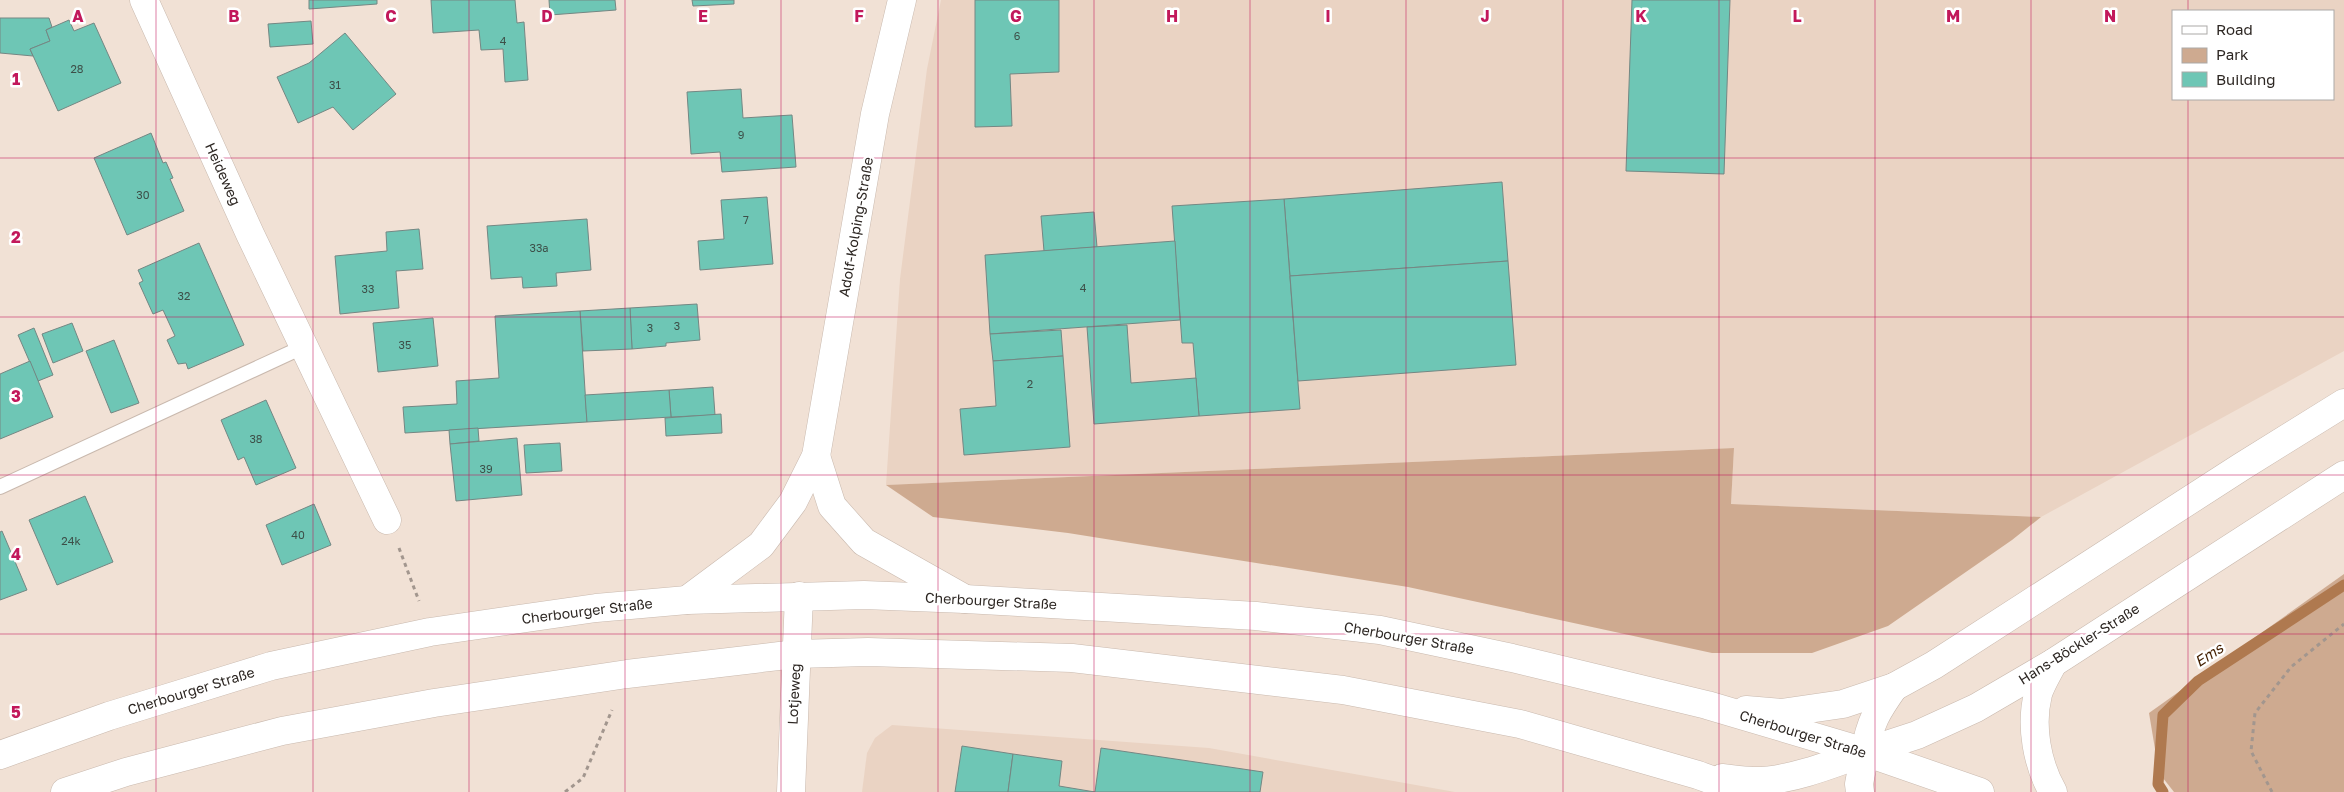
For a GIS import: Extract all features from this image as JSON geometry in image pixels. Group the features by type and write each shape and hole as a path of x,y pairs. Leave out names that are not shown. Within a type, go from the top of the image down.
{"main road":[{"name":"Heideweg","path":"144,0 250,234 387,520"},
{"name":"Adolf-Kolping-Straße","path":"687,600 761,545 793,502 816,456 875,114 902,0"},
{"path":"1707,705 1781,713 1843,704 1894,687 1934,665 2232,472 2344,403"},
{"name":"Adolf-Kolping-Straße","path":"816,456 832,506 864,542 965,599"},
{"name":"Hans-Böckler-Straße","path":"1698,775 1754,781 1826,767 1917,735 1968,712 2053,662 2344,475"},
{"name":"Cherbourger Straße","path":"0,755 109,716 271,666 430,632 596,608 687,600 864,595 1256,616 1380,630 1512,658 1707,705 1865,752 1980,792"},
{"name":"Lotjeweg","path":"791,792 799,596"},
{"path":"65,792 126,772 282,731 434,703 628,674 796,654 877,652 1072,658 1343,690 1520,724 1698,775 1744,792"},
{"path":"2053,662 2039,693 2034,722 2046,779 2053,792"},
{"path":"1860,792 1859,784 1869,728 1877,710 1894,687"}],"lane":[{"path":"0,487 305,346"}],"path":[{"path":"387,520 408,570 430,632"},
{"path":"2272,792 2251,751 2255,713 2291,667 2344,624"},
{"path":"565,792 583,778 628,674"}],"shaded area":[{"path":"941,0 2344,0 2344,351 2041,517 1731,504 1734,448 886,485 900,279 927,69"},
{"path":"892,725 1209,748 1455,792 862,792 867,753 875,738"}],"green space":[{"path":"1734,448 1731,504 2041,517 2012,540 1888,626 1812,653 1712,653 1408,587 1068,533 933,517 886,485"},
{"path":"2344,574 2344,792 2174,792 2159,773 2149,713"}],"building":[{"path":"309,0 377,0 377,4 309,9"},
{"path":"431,0 515,0 517,23 524,22 528,80 505,82 503,49 481,50 479,30 433,33"},
{"path":"549,0 615,0 616,10 550,15"},
{"path":"692,0 734,0 734,4 693,6"},
{"path":"975,0 1059,0 1059,72 1010,74 1012,126 975,127"},
{"path":"1632,0 1730,0 1724,174 1626,171"},
{"path":"0,18 49,18 52,27 46,30 50,41 30,49 33,56 0,53"},
{"path":"69,20 74,31 94,23 121,83 58,111 30,49 50,41 46,30"},
{"path":"311,21 313,44 270,47 268,24"},
{"path":"345,33 396,94 353,130 333,107 298,123 277,77 309,63"},
{"path":"741,89 743,118 792,115 796,167 722,172 720,152 691,154 687,92"},
{"path":"151,133 163,163 166,162 173,178 170,179 184,211 127,235 94,158"},
{"path":"1502,182 1508,261 1290,276 1284,199"},
{"path":"767,197 773,264 700,270 698,241 724,239 721,200"},
{"path":"1284,199 1300,409 1199,416 1193,343 1182,343 1172,206"},
{"path":"1094,212 1097,247 1044,251 1041,216"},
{"path":"587,219 591,270 556,273 557,286 523,288 522,277 491,279 487,226"},
{"path":"419,229 423,269 396,271 399,308 340,314 335,256 387,251 386,232"},
{"path":"1175,241 1180,320 990,334 985,255"},
{"path":"199,243 244,345 188,369 186,363 178,364 167,340 175,336 163,310 153,314 139,283 143,281 138,270"},
{"path":"1508,261 1516,365 1298,381 1290,276"},
{"path":"697,304 700,340 632,349 630,308"},
{"path":"630,308 632,349 583,351 580,311"},
{"path":"580,311 587,422 405,433 403,407 457,404 456,381 499,378 495,316"},
{"path":"433,318 438,366 378,372 373,323"},
{"path":"72,323 83,351 53,363 42,334"},
{"path":"1127,325 1131,383 1196,378 1199,416 1094,424 1087,327"},
{"path":"34,328 53,375 38,381 18,335"},
{"path":"1061,330 1063,356 993,361 990,334"},
{"path":"114,340 139,403 111,413 86,351"},
{"path":"1063,356 1070,447 964,455 960,409 996,406 993,361"},
{"path":"30,361 53,417 0,439 0,374"},
{"path":"713,387 715,415 671,417 669,390"},
{"path":"669,390 671,417 587,422 585,395"},
{"path":"266,400 296,468 256,485 244,457 238,460 221,420"},
{"path":"721,414 722,433 666,436 665,418"},
{"path":"478,428 479,441 450,444 449,430"},
{"path":"517,438 522,495 456,501 450,444"},
{"path":"560,443 562,471 526,473 524,445"},
{"path":"85,496 113,562 57,585 29,520"},
{"path":"314,504 331,545 282,565 266,525"},
{"path":"2,531 27,590 0,600 0,532"},
{"path":"962,746 1013,754 1008,792 955,792"},
{"path":"1101,748 1263,772 1260,792 1095,792"},
{"path":"1013,754 1062,761 1059,786 1095,792 1008,792"}],"waterway":[{"name":"Ems","path":"2163,792 2158,784 2163,715 2198,681 2344,585"}]}
